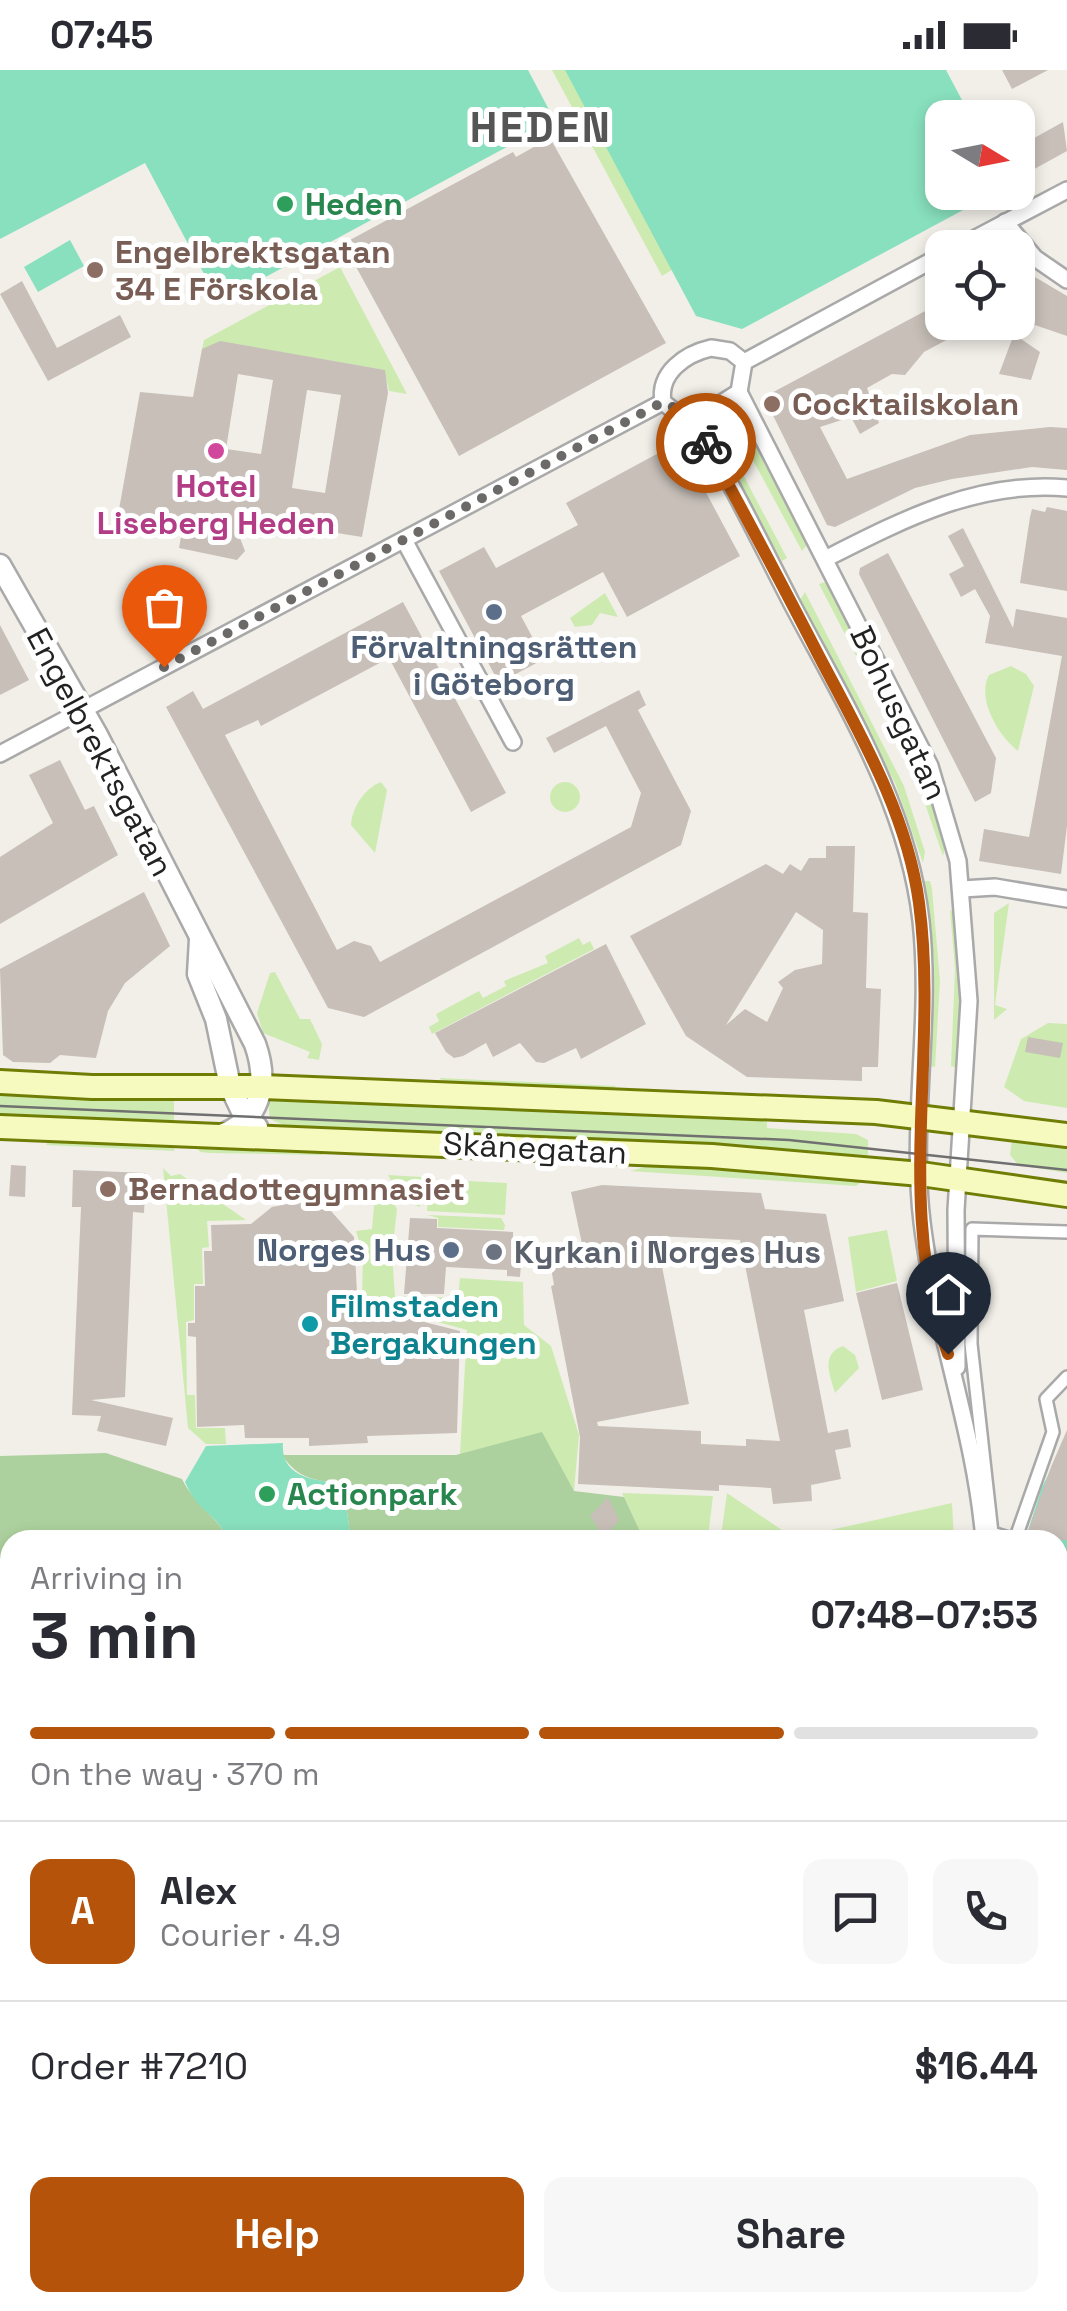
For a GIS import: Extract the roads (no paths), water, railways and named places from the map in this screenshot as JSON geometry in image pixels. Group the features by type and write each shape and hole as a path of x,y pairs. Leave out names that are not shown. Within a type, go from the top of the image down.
{"main road":[{"name":"Skånegatan","path":"0,1082 92,1087 263,1086 921,1115 1067,1135"},
{"name":"Skånegatan","path":"0,1128 712,1156 921,1174 1067,1195"}],"street":[{"path":"990,230 1067,190"},
{"path":"1005,222 1035,258 1067,280"},
{"path":"744,362 925,264"},
{"path":"718,348 744,362 746,371 739,392 710,412 690,416 663,402 667,376 696,352 718,348"},
{"name":"Bohusgatan","path":"739,392 930,766 949,824 962,889 968,954 957,1180 957,1378"},
{"path":"0,754 663,402"},
{"name":"Bohusgatan","path":"690,416 843,701 898,820 918,898 926,971 921,1174 931,1294 957,1378"},
{"path":"825,560 957,498 1022,488 1067,488"},
{"path":"404,540 513,742"},
{"name":"Engelbrektsgatan","path":"0,566 81,711 255,1044 263,1086"},
{"path":"962,889 996,887 1067,899"},
{"name":"Engelbrektsgatan","path":"200,939 198,974 216,1019 230,1086 247,1122"},
{"path":"218,1136 247,1122 263,1086"},
{"path":"247,1122 276,1138"},
{"path":"992,1530 971,1344 972,1229 1067,1232"},
{"path":"1019,1530 1053,1432 1046,1399 1067,1377"},
{"path":"957,1378 982,1530"}],"tram line":[{"path":"0,1106 789,1140 1067,1170"}],"place":[{"name":"Heden","path":"285,204"},
{"name":"Engelbrektsgatan 34 E Förskola","path":"95,270"},
{"name":"Cocktailskolan","path":"772,404"},
{"name":"Hotel Liseberg Heden","path":"216,451"},
{"name":"Förvaltningsrätten i Göteborg","path":"494,612"},
{"name":"Bernadottegymnasiet","path":"108,1189"},
{"name":"Norges Hus","path":"451,1250"},
{"name":"Kyrkan i Norges Hus","path":"494,1252"},
{"name":"Filmstaden Bergakungen","path":"310,1324"},
{"name":"Actionpark","path":"267,1494"}],"district":[{"name":"HEDEN","path":"541,127"}]}
